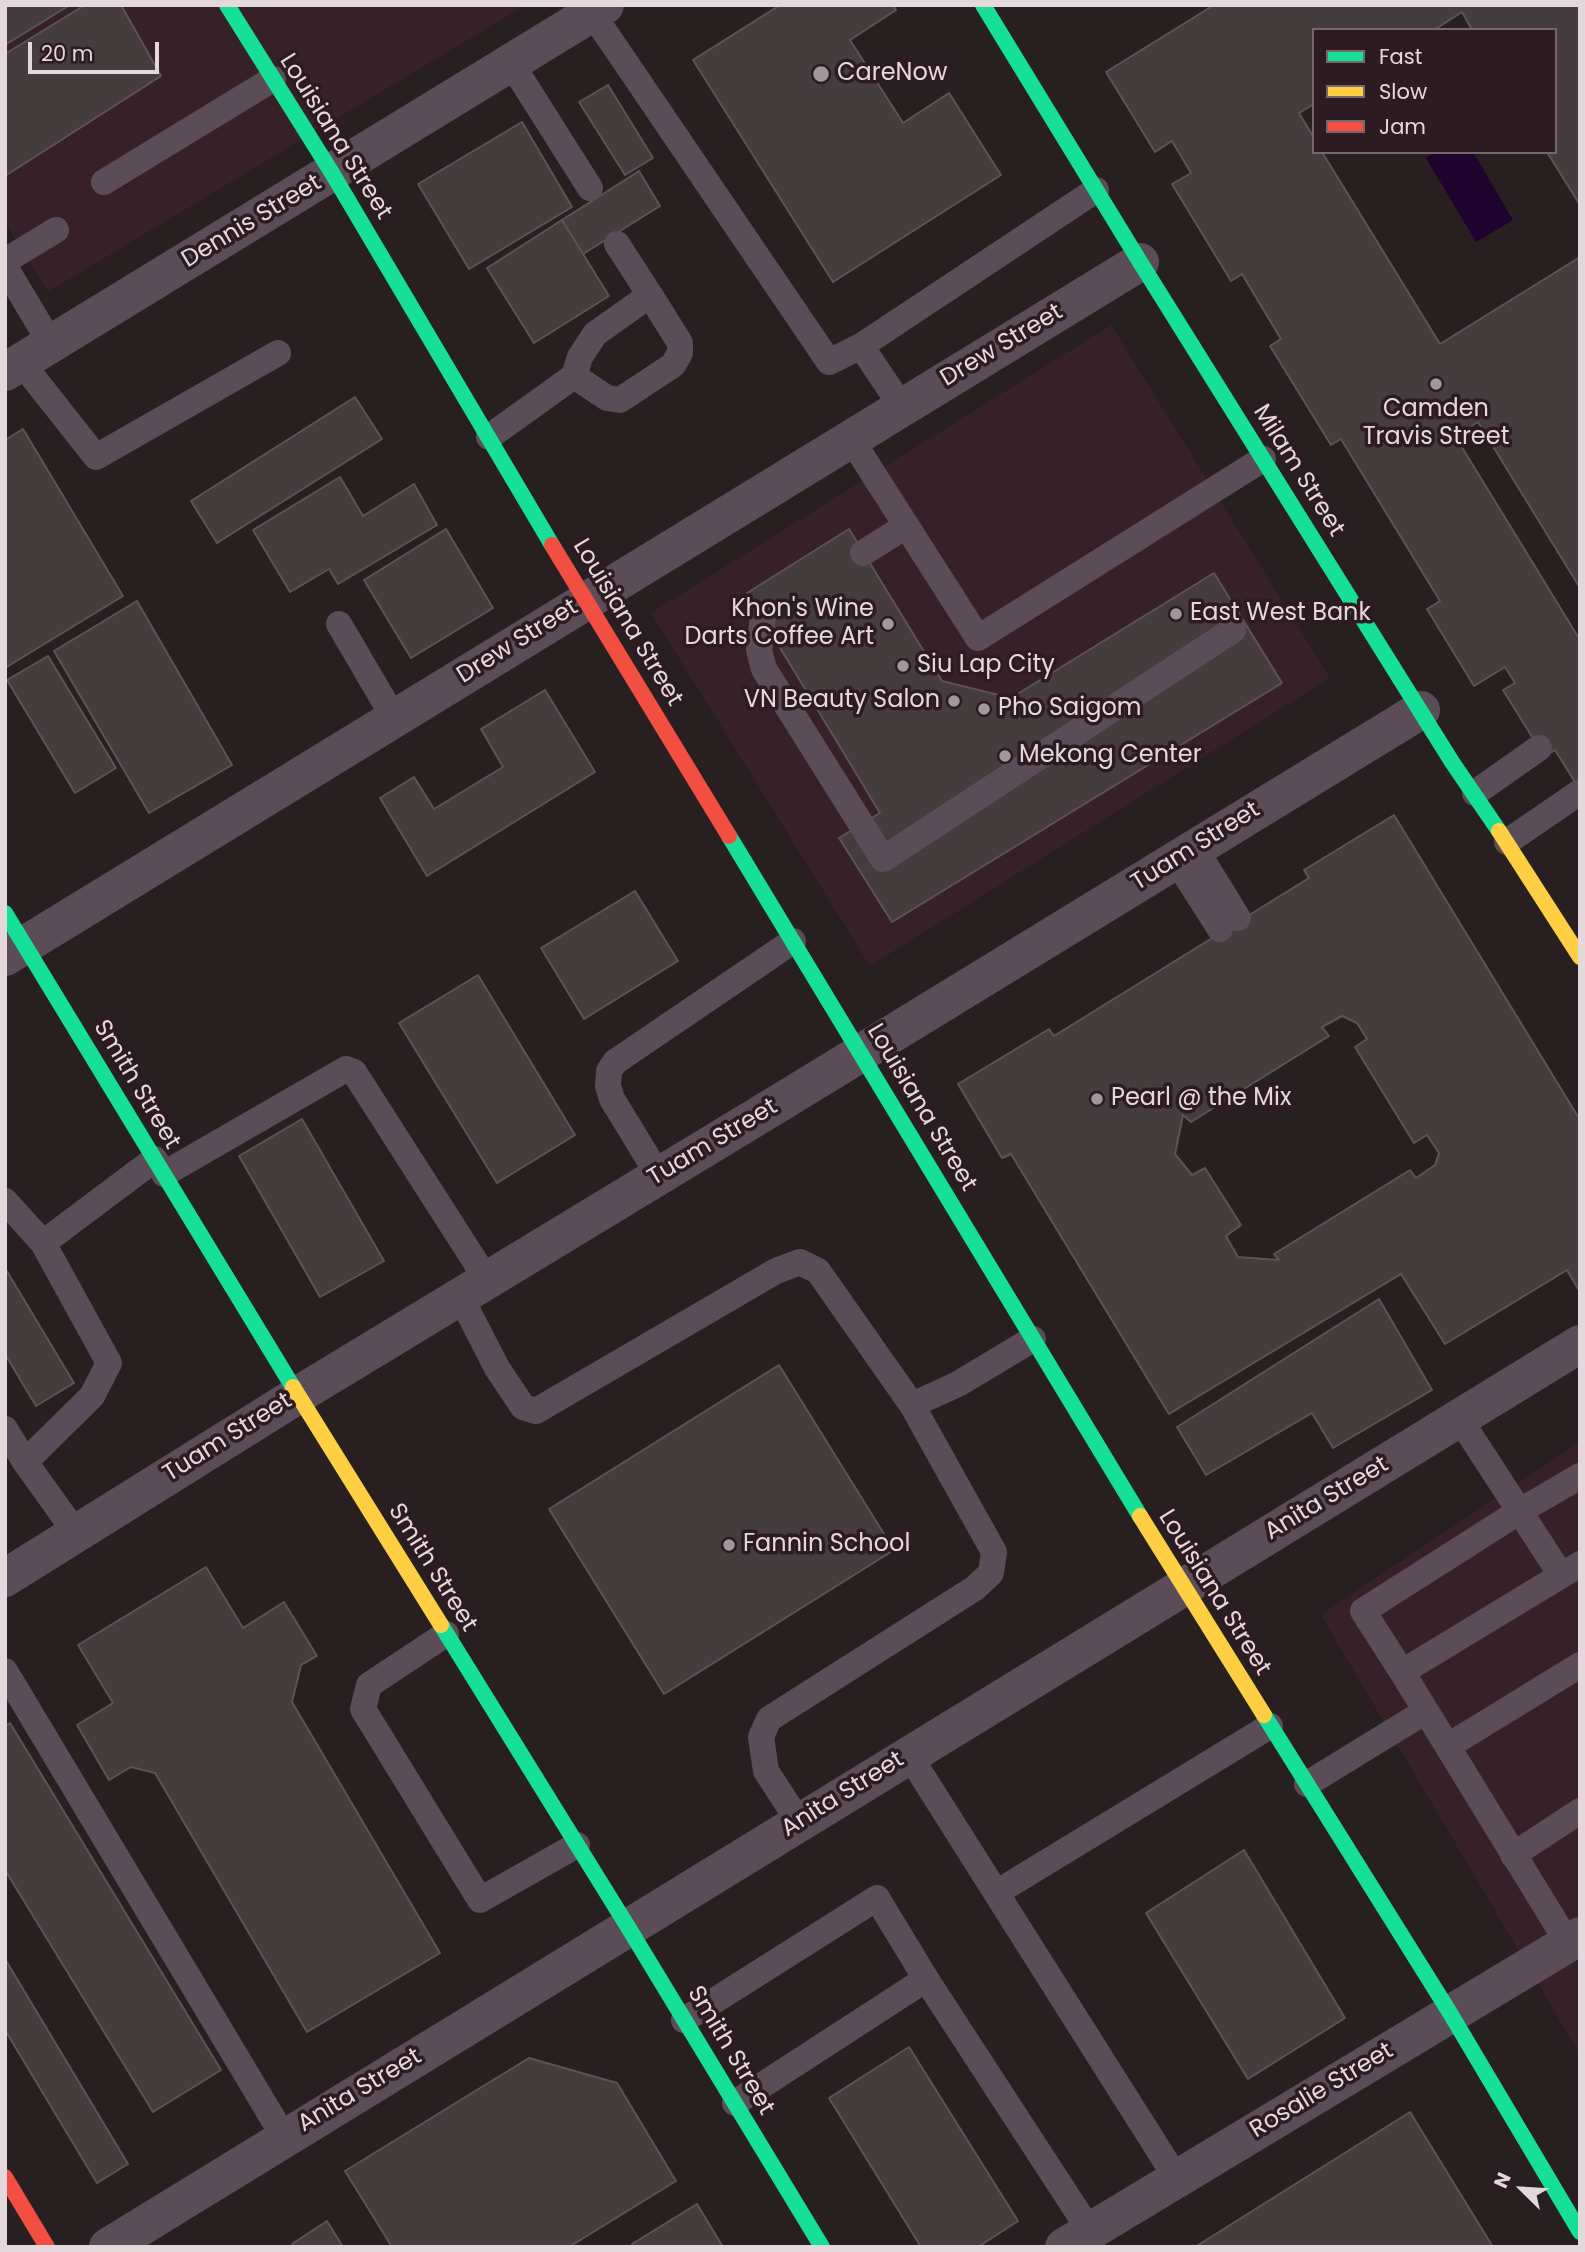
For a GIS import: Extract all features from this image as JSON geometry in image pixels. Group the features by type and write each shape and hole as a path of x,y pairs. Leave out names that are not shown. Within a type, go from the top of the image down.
{"main road":[{"name":"Louisiana Street","path":"227,5 331,173 585,600 1183,1587 1450,2013 1580,2232"},
{"name":"Milam Street","path":"983,5 1452,762 1475,793 1580,957"},
{"name":"Smith Street","path":"5,913 15,951 159,1166 822,2247"},
{"path":"5,2177 47,2247"}],"street":[{"name":"Dennis Street","path":"26,359 599,9"},
{"name":"Drew Street","path":"15,951 1140,262"},
{"name":"Tuam Street","path":"5,1578 298,1395 1421,710"},
{"name":"Anita Street","path":"108,2247 1580,1344"},
{"name":"Rosalie Street","path":"1077,2239 1574,1939"}],"lane":[{"path":"599,9 829,362 861,346 1096,190"},
{"path":"511,63 590,188"},
{"path":"104,182 273,79"},
{"path":"5,261 56,230"},
{"path":"574,376 607,398 620,400 673,365 680,353 680,343 617,244"},
{"path":"5,267 26,359 96,457 278,353"},
{"path":"489,436 574,376 580,357 595,334 650,295"},
{"path":"861,346 902,407"},
{"path":"851,439 978,638 1263,459"},
{"path":"863,554 906,526"},
{"path":"764,617 759,650 764,669 883,859 1233,630"},
{"path":"339,624 394,718"},
{"path":"1475,793 1539,748"},
{"path":"1507,842 1580,792"},
{"path":"1185,854 1229,924"},
{"path":"659,1175 612,1099 608,1086 609,1071 615,1062 793,941"},
{"path":"43,1242 159,1166 346,1069 354,1072 473,1288 497,1368 523,1408 536,1411 776,1271 800,1262 818,1271 912,1405 993,1552 991,1573 975,1588 769,1719 761,1737 766,1771 799,1822"},
{"path":"5,1201 43,1242 108,1363 92,1396 25,1462"},
{"path":"912,1405 958,1384 1033,1339"},
{"path":"1402,1672 1571,1570 1520,1511 1460,1418"},
{"path":"5,1429 76,1533"},
{"path":"1574,1939 1513,1855 1363,1611 1580,1476"},
{"path":"446,1633 369,1685 363,1709 480,1900 577,1845"},
{"path":"1448,1746 1580,1665"},
{"path":"5,1671 284,2137"},
{"path":"1307,1784 1426,1711"},
{"path":"996,1893 1270,1726"},
{"path":"909,1755 1177,2179"},
{"path":"1513,1855 1580,1811"},
{"path":"684,2020 877,1898 1077,2239"},
{"path":"735,2103 926,1979"}],"shaded area":[{"path":"5,5 526,5 48,292 5,222"},
{"path":"1433,154 1474,154 1513,220 1476,242 1426,158"},
{"name":"Mekong Center","path":"1111,325 1330,678 870,966 651,613"},
{"path":"1580,1441 1580,2055 1321,1615"}],"building":[{"path":"5,5 70,5 5,45"},
{"path":"85,5 121,5 161,76 5,176 5,54"},
{"path":"780,5 893,5 896,10 850,40 903,123 949,93 1001,175 833,282 693,60"},
{"name":"Camden Travis Street","path":"1214,5 1580,5 1580,205 1548,154 1557,154 1557,28 1471,28 1462,12 1437,28 1312,28 1312,105 1299,113 1312,135 1312,154 1323,154 1440,344 1580,257 1580,588 1478,422 1455,436 1580,640 1580,790 1555,750 1544,757 1503,690 1515,683 1505,667 1474,686 1427,609 1440,601 1341,439 1331,445 1270,346 1281,339 1242,274 1231,281 1172,184 1191,173 1172,141 1155,152 1106,72"},
{"path":"608,85 653,158 625,175 579,102"},
{"path":"522,122 572,207 469,269 418,184"},
{"path":"639,171 660,206 583,254 562,220"},
{"path":"562,220 609,296 534,343 487,268"},
{"path":"355,397 382,439 217,543 191,501"},
{"path":"23,429 123,596 5,668 5,440"},
{"path":"340,477 363,516 414,484 437,525 338,584 329,569 290,592 253,530"},
{"path":"446,529 493,608 411,658 364,580"},
{"name":"Mekong Center","path":"849,529 942,681 1011,698 1214,573 1282,683 892,922 839,838 880,813 747,593"},
{"path":"137,601 232,765 149,813 54,651"},
{"path":"48,656 116,768 75,793 7,680"},
{"path":"545,690 595,772 427,876 380,798 414,777 434,809 503,767 481,729"},
{"name":"Pearl @ the Mix","path":"1394,815 1580,1120 1580,1292 1567,1270 1445,1344 1401,1274 1169,1414 1011,1154 1002,1158 958,1084 1049,1029 1054,1036 1309,878 1304,870","holes":["1342,1016 1357,1023 1367,1039 1355,1047 1414,1143 1427,1135 1439,1153 1435,1165 1416,1178 1410,1170 1274,1254 1279,1260 1238,1257 1226,1236 1241,1225 1205,1168 1192,1175 1175,1154 1183,1115 1191,1122 1329,1036 1322,1027"]},
{"path":"635,891 678,961 584,1019 541,948"},
{"path":"478,975 575,1135 497,1183 399,1023"},
{"path":"302,1119 384,1261 320,1297 239,1156"},
{"path":"5,1268 74,1383 36,1406 5,1354"},
{"path":"1379,1299 1432,1390 1333,1448 1312,1413 1206,1475 1177,1427"},
{"path":"779,1365 894,1550 664,1694 549,1509"},
{"path":"206,1567 243,1628 284,1602 317,1656 301,1665 292,1702 440,1953 307,2032 155,1773 131,1767 109,1780 77,1725 113,1703 78,1645"},
{"path":"10,1723 221,2070 153,2112 5,1870 5,1726"},
{"path":"1244,1850 1345,2018 1248,2079 1146,1913"},
{"path":"5,1959 128,2164 97,2183 5,2030"},
{"path":"909,2047 1018,2221 978,2247 921,2247 829,2098"},
{"path":"529,2058 617,2083 676,2181 569,2247 392,2247 345,2171"},
{"path":"1410,2112 1493,2247 1195,2247"},
{"path":"697,2204 723,2247 633,2247 632,2244"},
{"path":"327,2221 343,2247 294,2247 292,2244"}],"traffic: fast":[{"path":"227,5 332,173 552,545"},
{"path":"983,5 1452,762 1499,831"},
{"path":"729,836 1140,1516"},
{"path":"5,913 293,1387"},
{"path":"441,1625 822,2247"},
{"path":"1264,1715 1450,2013 1580,2232"}],"traffic: slow":[{"path":"1499,831 1580,957"},
{"path":"293,1387 441,1625"},
{"path":"1140,1516 1264,1715"}],"traffic: jam":[{"path":"552,545 729,836"},
{"path":"5,2177 47,2247"}],"place":[{"name":"CareNow","path":"821,74"},
{"name":"Camden Travis Street","path":"1436,384"},
{"name":"East West Bank","path":"1176,614"},
{"name":"Khon's Wine Darts Coffee Art","path":"888,624"},
{"name":"Siu Lap City","path":"903,666"},
{"name":"VN Beauty Salon","path":"954,701"},
{"name":"Pho Saigom","path":"984,709"},
{"name":"Mekong Center","path":"1005,756"},
{"name":"Pearl @ the Mix","path":"1097,1099"},
{"name":"Fannin School","path":"729,1545"}]}
